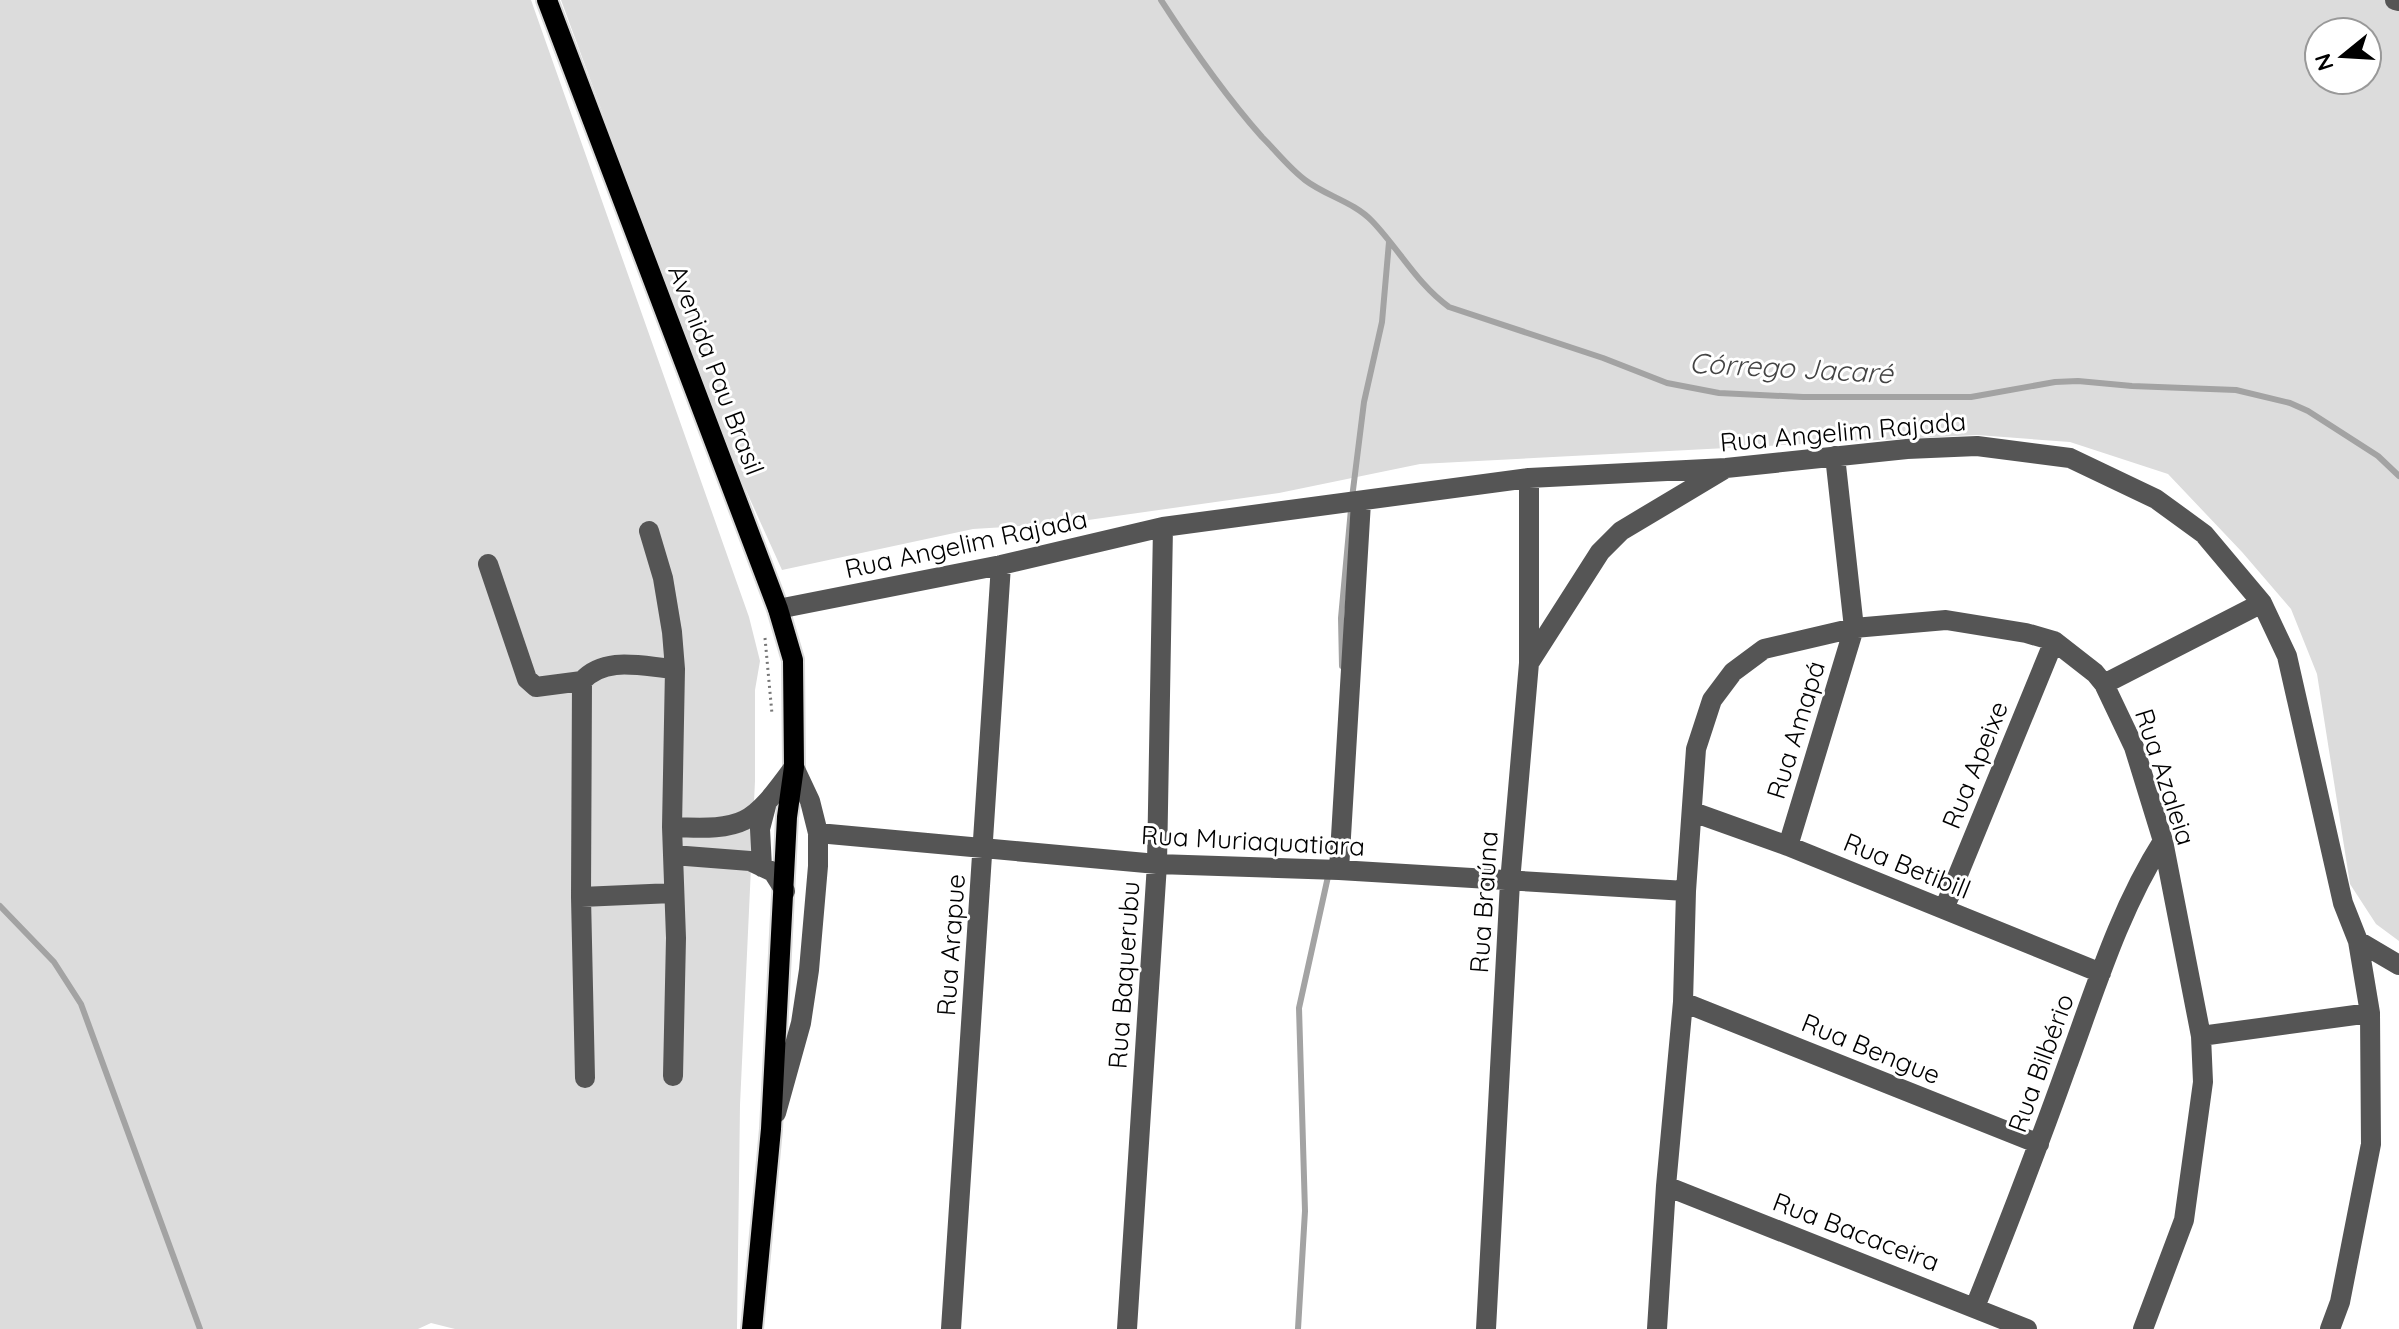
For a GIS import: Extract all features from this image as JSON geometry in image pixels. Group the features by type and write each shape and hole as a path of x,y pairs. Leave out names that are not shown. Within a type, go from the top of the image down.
{"main road":[{"name":"Avenida Pau Brasil","path":"547,0 778,609 793,660 794,767 787,817 771,1129 752,1329"}],"street":[{"name":"Rua Angelim Rajada","path":"778,609 1001,565 1163,527 1529,478 1726,468 1907,449 1977,446 2070,458 2156,499 2204,534 2262,603 2287,656 2343,903 2358,941 2370,1013 2371,1144 2340,1302 2330,1329"},
{"path":"1835,456 1854,628"},
{"path":"1529,663 1600,552 1621,531 1726,468"},
{"name":"Rua Braúna","path":"1486,1329 1510,882 1529,663 1529,478"},
{"path":"1330,870 1353,503"},
{"name":"Rua Baquerubu","path":"1127,1329 1157,864 1163,527"},
{"path":"649,531 663,578 675,669 673,1076"},
{"path":"488,564 527,679 536,687 582,681 593,669 610,664 675,669"},
{"name":"Rua Arapue","path":"951,1329 1001,565"},
{"path":"2104,684 2262,603"},
{"name":"Rua Azaleia","path":"1657,1329 1683,1002 1686,891 1696,749 1712,700 1733,672 1764,649 1854,628 1946,620 2026,633 2054,641 2095,673 2104,684 2134,747 2163,841 2201,1036 2203,1082 2184,1220 2143,1329"},
{"name":"Rua Amapá","path":"1788,846 1854,628"},
{"name":"Rua Apeixe","path":"1944,909 2054,641"},
{"path":"582,681 581,897 585,1078"},
{"path":"672,827 713,829 742,823 766,806 794,767"},
{"name":"Avenida Pau Brasil","path":"771,1129 801,1023 813,926 818,833 810,801 794,767"},
{"path":"762,867 760,829 766,806"},
{"name":"Rua Betibill","path":"1693,812 1788,846 2101,973"},
{"name":"Rua Muriaquatiara","path":"818,833 1157,864 1330,870 1686,891"},
{"name":"Rua Bilbério","path":"1975,1307 2140,876 2163,841"},
{"path":"673,855 750,861 773,872 785,891"},
{"path":"581,897 673,893"},
{"path":"2358,941 2399,965"},
{"name":"Rua Bengue","path":"1683,1002 2039,1144"},
{"path":"2201,1036 2370,1013"},
{"name":"Rua Bacaceira","path":"1666,1186 2027,1329"}],"path":[{"path":"763,624 772,717"}],"shaded area":[{"path":"0,0 531,0 749,617 760,661 755,690 755,781 740,1105 737,1329 455,1329 431,1323 418,1329 0,1329"},
{"path":"561,0 2399,0 2399,941 2376,924 2350,884 2317,674 2291,609 2168,474 2070,442 1977,435 1420,464 1279,493 1067,523 973,529 782,570 721,435"}],"waterway":[{"name":"Córrego Jacaré","path":"1161,0 1248,121 1283,159 1313,186 1365,214 1427,288 1449,307 1603,358 1667,383 1719,393 1803,397 1971,397 2055,382 2078,381 2236,390 2290,403 2308,411 2378,456 2399,476"},
{"path":"1352,498 1364,402 1382,322 1389,242"},
{"path":"1342,666 1341,618 1351,509"},
{"path":"1298,1329 1305,1211 1299,1008 1329,872"},
{"path":"0,906 54,962 81,1004 200,1329"}]}
